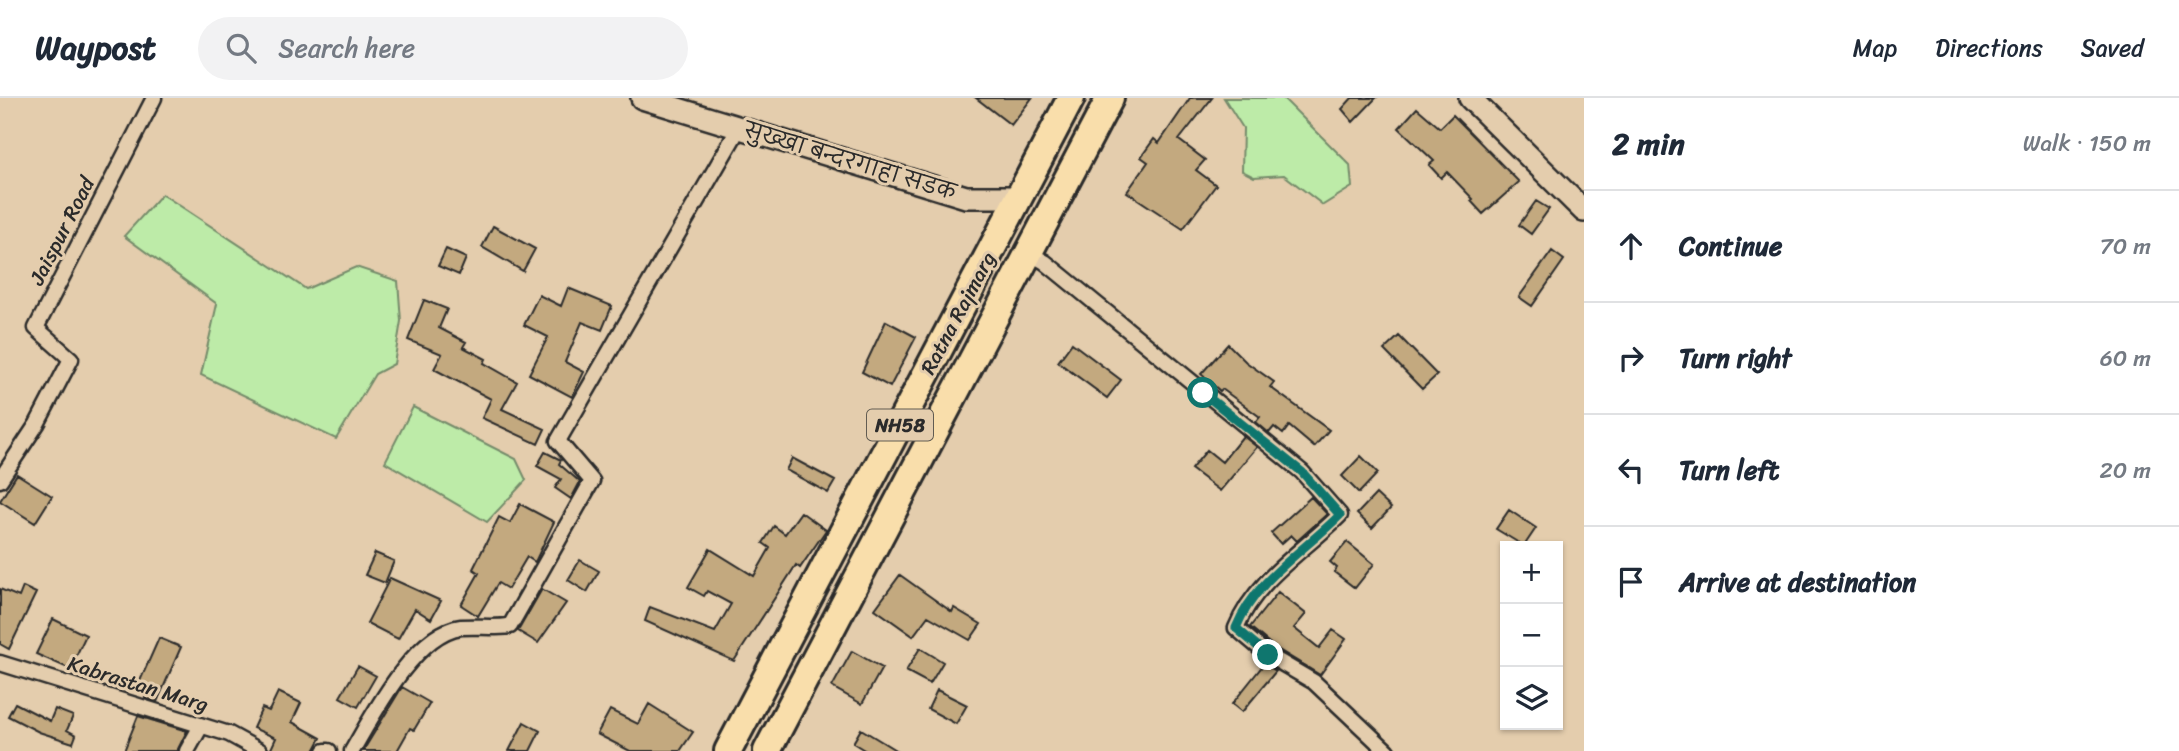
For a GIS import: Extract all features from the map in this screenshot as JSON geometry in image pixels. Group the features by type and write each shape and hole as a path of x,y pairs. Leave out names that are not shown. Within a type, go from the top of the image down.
{"highway":[{"name":"Ratna Rajmarg","path":"728,751 1071,98"},
{"name":"Ratna Rajmarg","path":"767,751 1110,98"}],"street":[{"name":"Jaispur Road","path":"0,480 37,424 71,359 36,328 154,98"},
{"name":"सुख्खा बन्दरगाहा सडक","path":"642,98 966,197 1020,197"},
{"path":"1470,98 1584,211"},
{"path":"352,751 393,681 427,644 459,627 510,626 592,481 558,441 739,128"},
{"path":"1029,253 1045,262 1302,472 1340,515 1310,544 1282,565 1241,614 1236,628 1268,655 1314,682 1387,751"},
{"name":"Kabrastan Marg","path":"0,663 229,734 260,751"},
{"path":"187,751 201,726"}],"green space":[{"path":"1224,98 1283,98 1350,165 1352,187 1323,205 1284,175 1254,177 1242,171 1243,128"},
{"path":"162,194 306,289 356,267 398,281 401,321 394,364 375,374 336,439 201,375 217,304 124,236"},
{"path":"413,407 516,459 526,480 487,522 385,462"}],"building":[{"path":"976,98 1032,98 1011,125"},
{"path":"1190,98 1212,98 1179,140 1205,160 1196,170 1216,185 1183,229 1127,192 1148,162 1141,157 1154,139 1159,143"},
{"path":"1352,98 1376,98 1353,122 1342,109"},
{"path":"1417,108 1440,128 1453,115 1519,182 1483,214 1471,201 1473,199 1447,172 1441,178 1429,165 1434,161 1399,128"},
{"path":"1536,201 1549,209 1531,234 1519,225"},
{"path":"493,226 535,249 523,271 482,247"},
{"path":"446,249 466,258 459,275 438,266"},
{"path":"1552,251 1564,260 1532,306 1519,297"},
{"path":"568,288 612,306 602,330 582,322 565,362 584,372 572,397 529,374 548,337 524,325 539,295 561,306"},
{"path":"424,300 447,309 439,328 466,342 463,347 486,359 484,363 517,382 502,409 545,429 538,444 482,418 491,399 434,369 442,354 408,340"},
{"path":"886,321 916,337 890,387 862,372"},
{"path":"1399,336 1437,375 1422,389 1384,350"},
{"path":"1072,343 1121,380 1107,398 1058,362"},
{"path":"1228,344 1246,362 1274,382 1270,387 1329,430 1314,447 1289,426 1283,434 1274,427 1269,433 1256,422 1260,417 1222,389 1220,391 1201,374"},
{"path":"1243,436 1257,447 1220,491 1191,469 1207,450 1222,462"},
{"path":"545,452 561,460 559,464 580,482 571,499 555,488 561,479 537,466"},
{"path":"1361,456 1378,473 1359,493 1342,476"},
{"path":"792,458 835,481 828,493 786,470"},
{"path":"17,474 52,496 35,523 0,501"},
{"path":"1376,494 1391,508 1372,528 1357,514"},
{"path":"1311,497 1327,514 1297,541 1291,535 1281,544 1271,533"},
{"path":"520,504 554,522 535,562 527,557 508,589 498,583 478,616 461,605 479,573 473,569 499,517 510,523"},
{"path":"1509,510 1536,528 1527,541 1516,541 1496,529"},
{"path":"801,512 826,530 800,568 796,565 734,661 645,621 650,607 715,632 731,604 707,591 704,596 688,587 710,549 754,576 770,548 763,543 774,526 785,534"},
{"path":"1347,542 1374,564 1355,588 1334,572 1337,568 1330,562"},
{"path":"375,553 394,561 385,583 365,575"},
{"path":"580,560 599,571 587,592 568,580"},
{"path":"900,575 952,612 954,608 981,624 970,640 928,616 913,636 875,609"},
{"path":"390,578 441,601 431,619 415,609 398,639 367,623"},
{"path":"23,587 36,593 9,649 0,644 0,589 19,597"},
{"path":"542,589 566,603 538,643 518,631"},
{"path":"1278,592 1306,614 1294,628 1319,648 1333,630 1346,639 1320,675 1274,647 1250,627"},
{"path":"53,619 86,635 70,669 36,654"},
{"path":"159,638 181,647 157,702 145,698 146,695 136,690"},
{"path":"920,648 943,662 930,684 906,671"},
{"path":"852,651 882,668 862,704 832,687"},
{"path":"1264,664 1276,671 1242,712 1232,704"},
{"path":"358,666 376,676 358,707 340,697"},
{"path":"402,687 430,703 414,730 410,728 397,751 363,751"},
{"path":"937,690 967,705 956,724 928,709"},
{"path":"278,692 301,703 292,722 321,738 314,751 270,751 276,738 253,728 262,708 269,711"},
{"path":"15,703 50,721 55,709 73,716 67,730 76,735 73,743 39,732 8,716"},
{"path":"649,704 693,732 680,751 630,751 597,734 610,710 638,724"},
{"path":"138,716 187,731 177,751 124,751"},
{"path":"524,722 540,731 530,751 509,751"},
{"path":"861,729 897,751 866,751 853,743"}],"route":[{"path":"1203,393 1302,472 1340,515 1310,544 1282,565 1241,614 1236,628 1268,655"}]}
